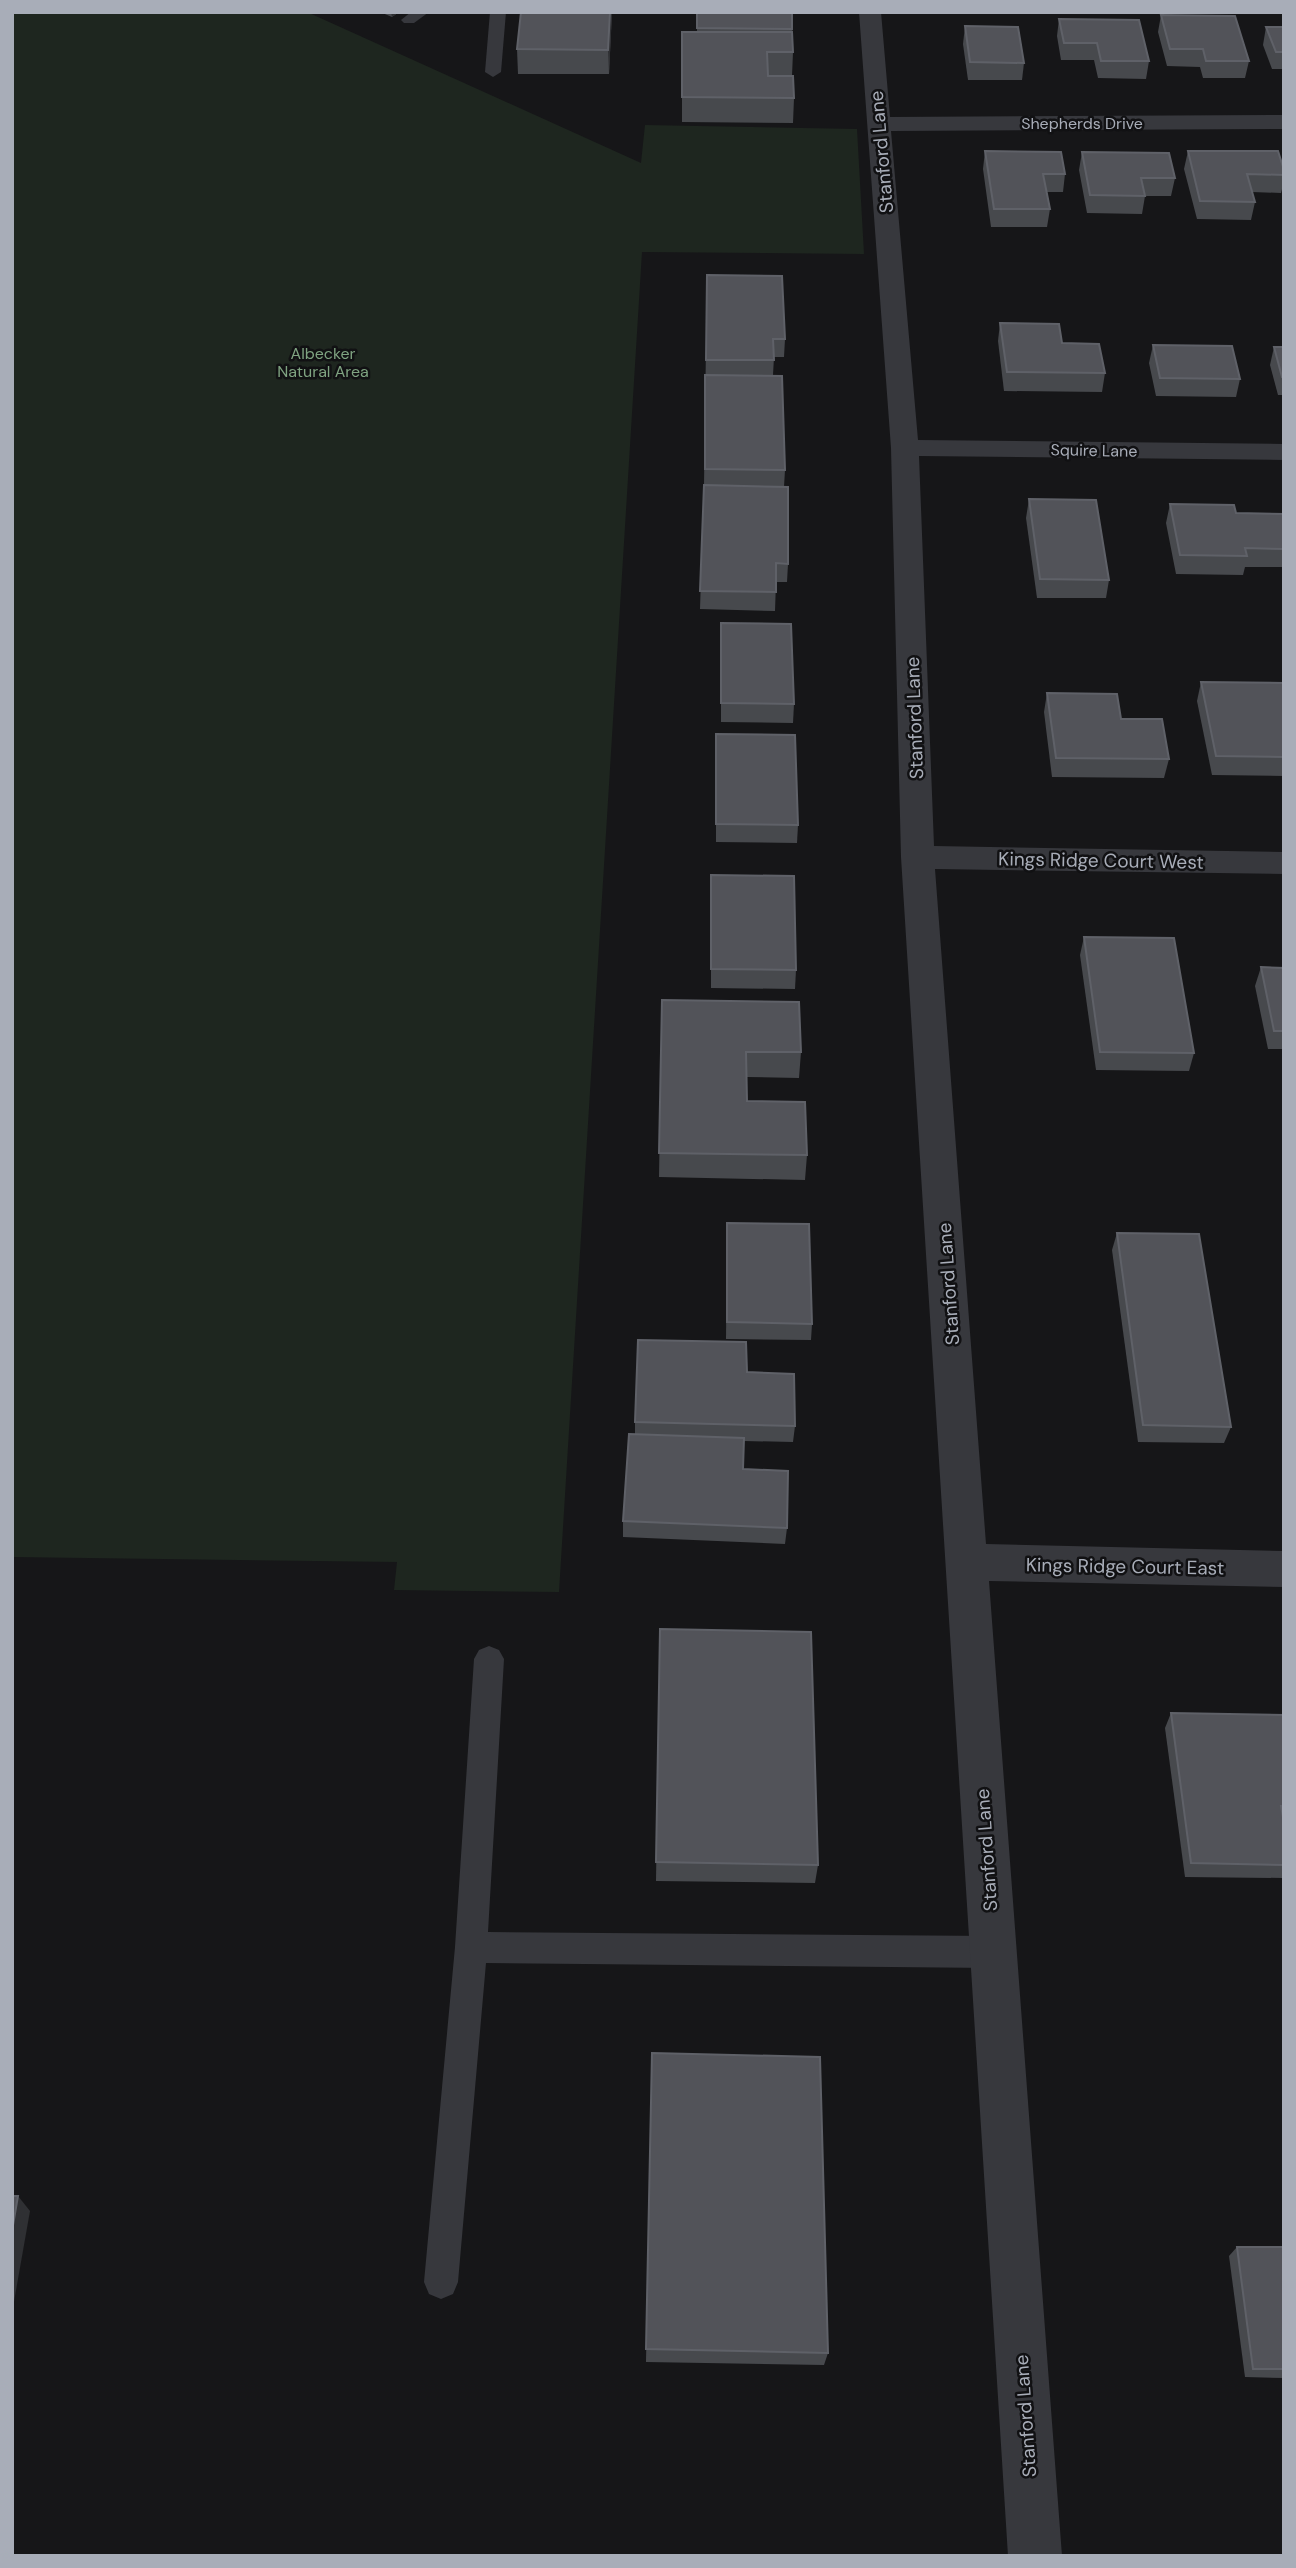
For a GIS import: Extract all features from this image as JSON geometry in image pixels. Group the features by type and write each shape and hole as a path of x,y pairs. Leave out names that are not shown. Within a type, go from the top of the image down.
{"street":[{"name":"Stanford Lane","path":"870,12 905,448 918,857 1035,2556"},
{"name":"Shepherds Drive","path":"880,124 1284,122"},
{"name":"Squire Lane","path":"905,448 1284,452"},
{"name":"Kings Ridge Court West","path":"918,857 1284,863"},
{"name":"Kings Ridge Court East","path":"967,1562 1284,1569"}],"lane":[{"path":"493,72 498,12"},
{"path":"441,2282 471,1947 489,1659"},
{"path":"471,1947 993,1952"}],"green space":[{"name":"Albecker Natural Area","path":"12,12 307,12 641,163 645,125 857,129 864,254 642,252 559,1592 394,1590 397,1562 12,1557"}],"building":[{"path":"521,12 610,12 608,50 517,49"},
{"path":"697,12 792,12 792,29 697,28"},
{"path":"1161,15 1235,16 1249,61 1206,61 1203,49 1170,49"},
{"path":"1059,19 1139,20 1149,61 1101,61 1097,43 1064,43"},
{"path":"965,26 1018,27 1024,63 970,62"},
{"path":"1266,27 1284,27 1284,52 1276,52"},
{"path":"682,32 792,32 793,52 767,52 768,76 793,76 794,98 682,97"},
{"path":"985,151 1061,152 1065,174 1043,174 1050,209 994,209"},
{"path":"1188,151 1278,151 1284,175 1247,174 1255,202 1200,201"},
{"path":"1082,152 1169,153 1175,178 1141,178 1145,196 1090,195"},
{"path":"707,275 782,276 785,339 773,339 774,360 706,360"},
{"path":"1000,323 1059,324 1062,343 1099,344 1105,373 1007,372"},
{"path":"1153,345 1232,346 1240,379 1160,378"},
{"path":"1274,347 1284,347 1284,377 1282,377"},
{"path":"705,375 782,376 785,470 705,469"},
{"path":"704,485 788,487 788,564 776,563 776,592 700,591"},
{"path":"1029,499 1096,500 1109,580 1040,579"},
{"path":"1170,504 1234,505 1236,513 1284,514 1284,549 1245,548 1247,556 1180,555"},
{"path":"721,623 791,624 794,704 721,703"},
{"path":"1201,682 1284,683 1284,757 1216,756"},
{"path":"1047,693 1117,694 1121,719 1162,719 1169,759 1056,758"},
{"path":"716,734 795,735 798,825 716,824"},
{"path":"711,875 794,876 796,970 711,969"},
{"path":"1084,937 1174,938 1194,1053 1100,1052"},
{"path":"1261,967 1284,968 1284,1031 1274,1031"},
{"path":"662,1000 799,1002 801,1052 746,1052 747,1101 805,1102 807,1155 659,1153"},
{"path":"727,1223 809,1224 812,1324 727,1322"},
{"path":"1117,1233 1199,1234 1231,1427 1143,1425"},
{"path":"638,1340 746,1342 747,1372 794,1374 795,1426 635,1422"},
{"path":"629,1434 744,1438 743,1469 788,1471 787,1528 623,1521"},
{"path":"660,1629 811,1632 818,1865 656,1862"},
{"path":"1171,1713 1284,1715 1284,1806 1281,1806 1284,1823 1284,1865 1191,1863"},
{"path":"652,2053 820,2057 828,2353 646,2349"},
{"path":"12,2196 18,2196 12,2231"},
{"path":"1237,2247 1284,2247 1284,2369 1253,2369"}]}
